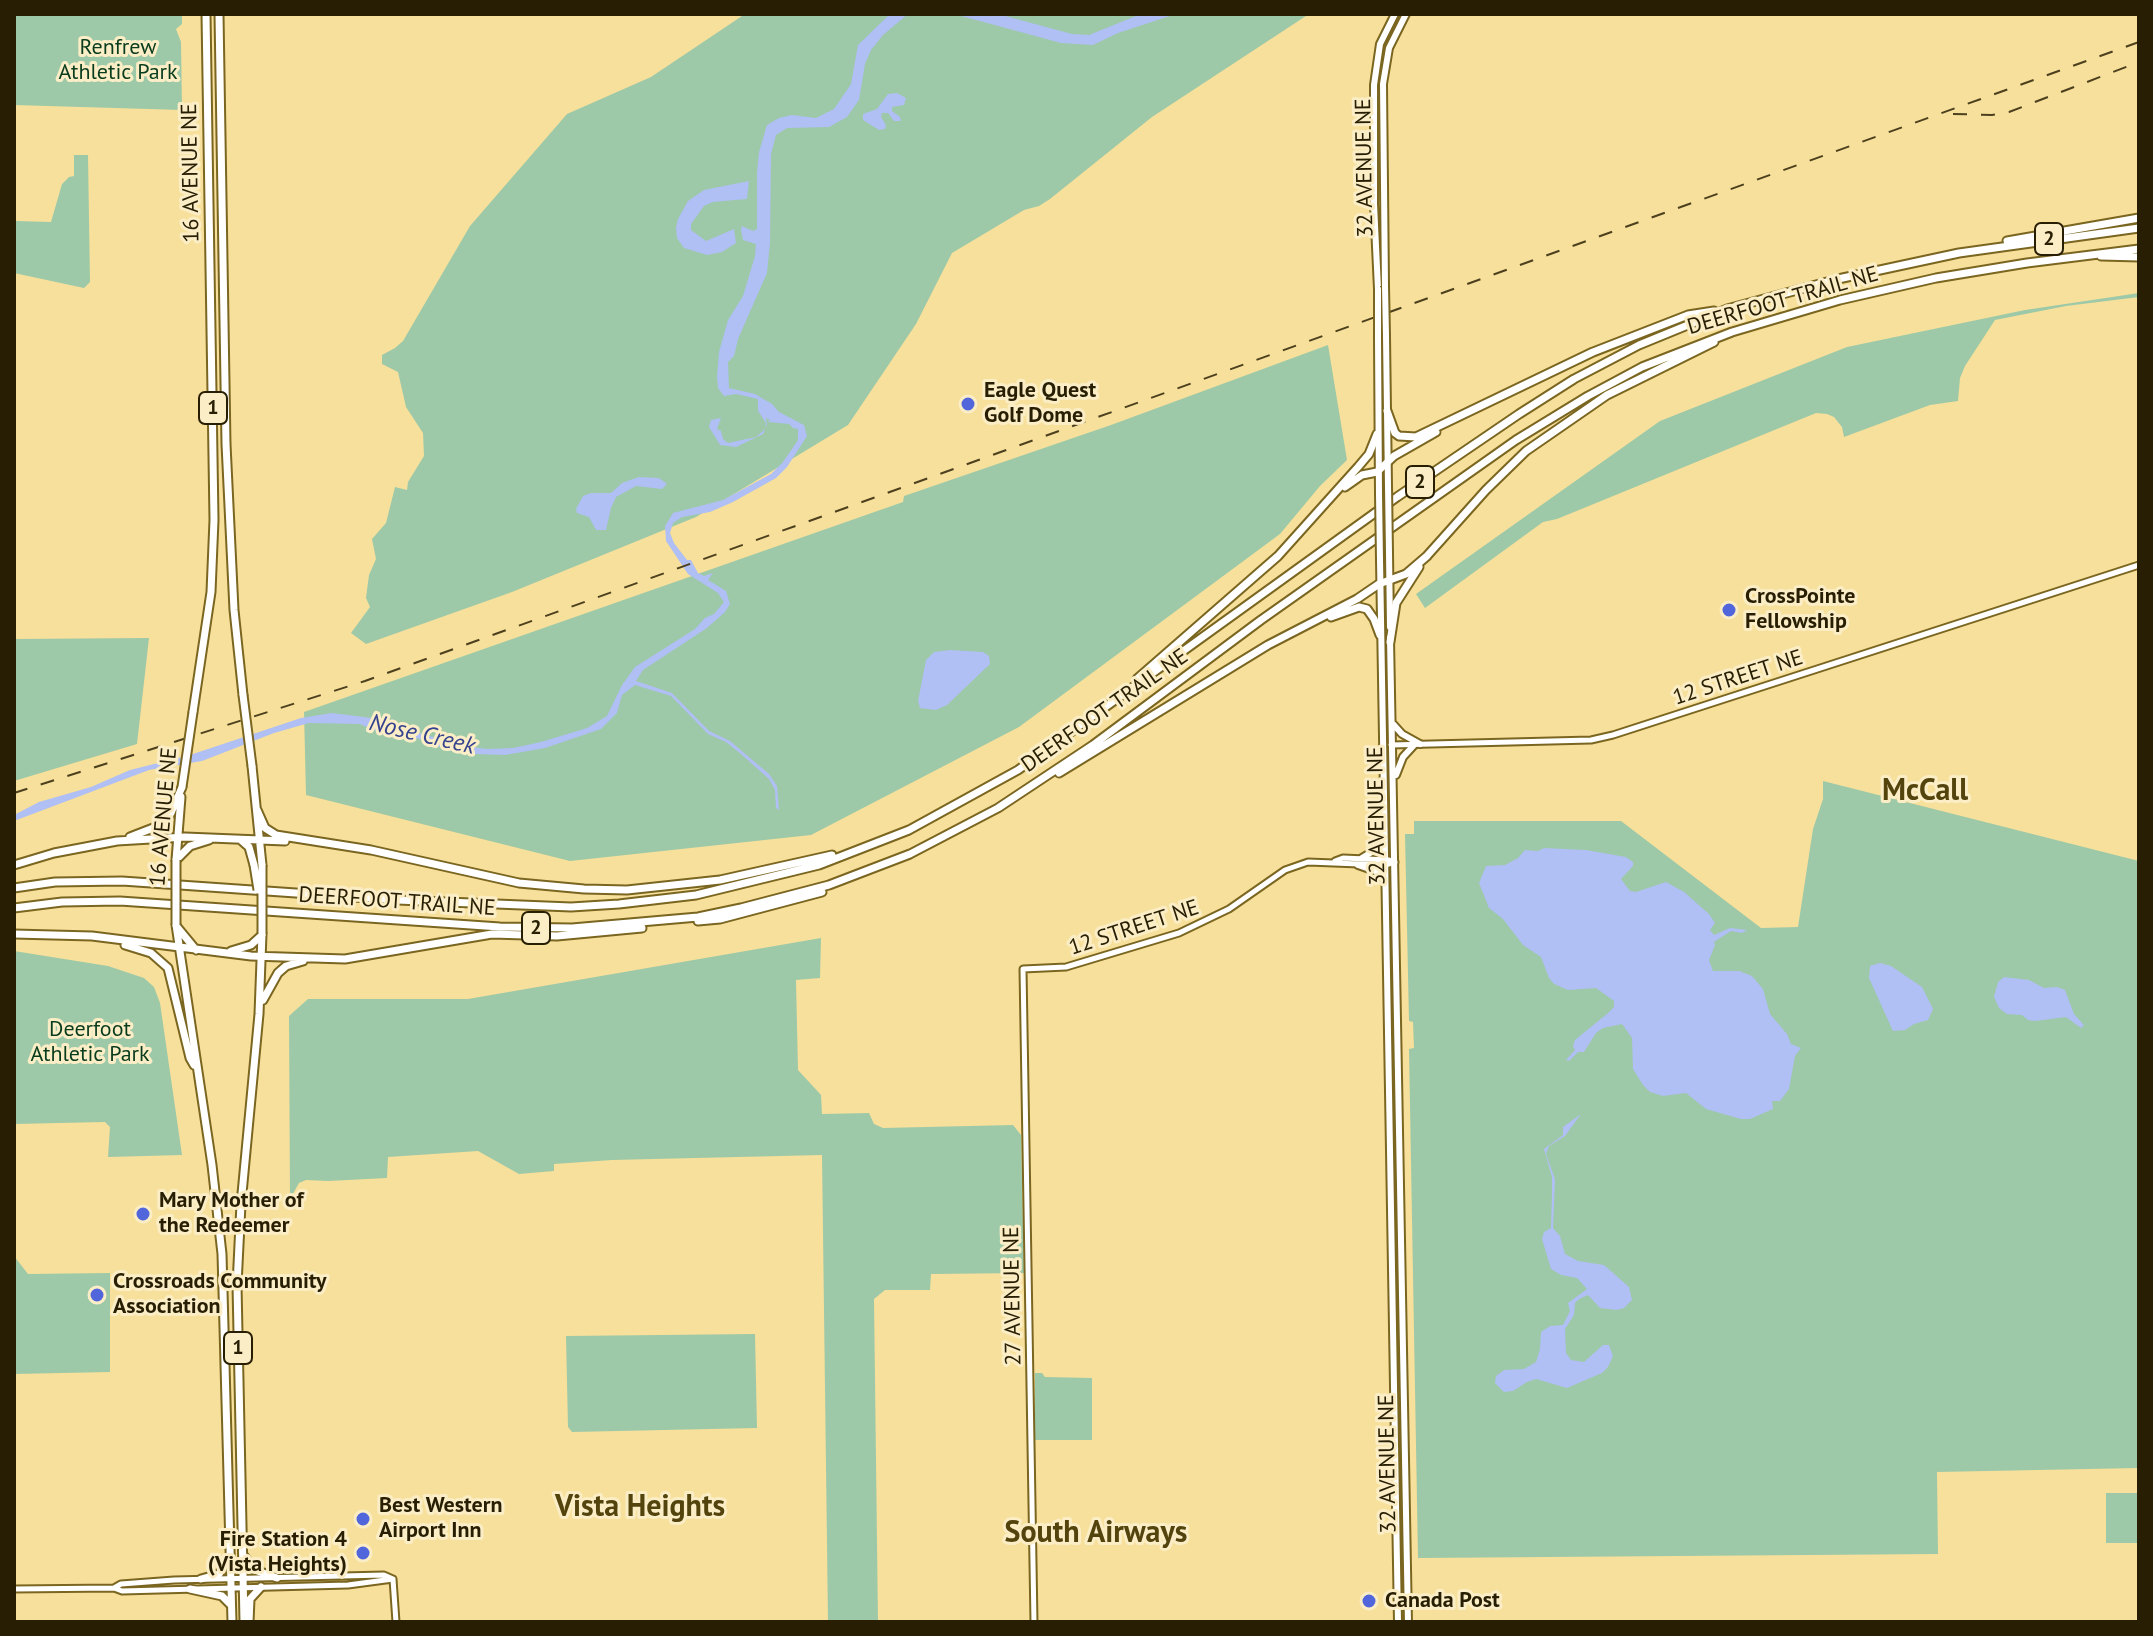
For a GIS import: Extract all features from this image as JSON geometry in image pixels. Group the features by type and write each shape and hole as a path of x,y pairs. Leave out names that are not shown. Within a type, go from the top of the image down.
{"highway":[{"name":"16 AVENUE NE","path":"206,14 213,544 207,623 177,837 176,925 214,1178 222,1254 232,1622"},
{"name":"16 AVENUE NE","path":"219,14 226,444 234,610 260,840 258,865"},
{"path":"1959,253 2033,234 2139,218"},
{"name":"DEERFOOT TRAIL NE","path":"14,888 55,882 122,881 571,907 696,895 819,865 909,830 1018,770 1397,497 1574,379 1639,345 1727,309 1788,291 1959,253 2139,228"},
{"name":"DEERFOOT TRAIL NE","path":"14,908 49,902 120,901 500,927 585,928 727,911 829,885 910,854 998,808 1093,745 1261,620 1516,440 1642,367 1732,332 1840,300 1936,278 2139,249"},
{"path":"2083,255 2139,257"},
{"path":"1387,411 1395,433 1409,438 1593,352 1688,315 1727,309"},
{"path":"1390,642 1400,593 1427,556 1526,451 1607,395 1732,332"},
{"path":"1334,495 1359,477 1377,472 1389,461 1497,397"},
{"path":"1131,688 1142,673 1278,556 1369,454 1377,434"},
{"path":"998,808 1289,635 1379,584 1406,574 1427,556"},
{"path":"1289,635 1359,607 1371,613 1380,635"},
{"path":"14,865 144,834 161,825 171,813 182,787"},
{"path":"257,810 263,825 272,833 519,883 584,889 627,890 720,880 862,848"},
{"path":"117,841 177,837 338,845"},
{"path":"176,860 190,846 215,838"},
{"path":"239,839 249,847 258,865"},
{"name":"1","path":"246,1622 237,1285 262,956 258,865"},
{"path":"14,934 92,936 196,950 309,959 374,956 492,934 557,936 720,919 835,888 856,875"},
{"path":"176,925 196,950"},
{"path":"56,934 139,948 164,961 174,984 190,1058 197,1069"},
{"path":"225,952 251,945 262,934"},
{"path":"259,1014 273,978 286,966 309,959"},
{"path":"243,1552 250,1567 277,1578"},
{"path":"201,1579 219,1574 231,1555"},
{"path":"246,1622 250,1599 261,1587"},
{"path":"190,1589 222,1596 231,1606"}],"main road":[{"name":"32 AVENUE NE","path":"1382,288 1374,204 1374,85 1380,44 1395,14"},
{"name":"32 AVENUE NE","path":"1398,1620 1377,434 1382,337 1383,84 1389,48 1406,14"},
{"name":"32 AVENUE NE","path":"1382,337 1389,461 1408,1622"},
{"path":"1393,724 1417,744 1403,757 1394,782"},
{"path":"1383,809 1378,846 1360,861 1378,872 1385,882"}],"street":[{"name":"12 STREET NE","path":"1382,745 1591,740 1613,735 2139,565"},
{"name":"12 STREET NE","path":"1023,969 1066,967 1179,933 1229,909 1285,870 1308,862 1343,858 1395,862"},
{"name":"27 AVENUE NE","path":"1023,969 1034,1622"},
{"path":"114,1588 121,1584 201,1579 243,1583 277,1578 384,1575 393,1579"},
{"path":"243,1583 261,1587 348,1585 384,1583 393,1579"},
{"path":"393,1579 396,1622"},
{"path":"14,1589 114,1588 122,1591 190,1589 231,1583"}],"green space":[{"name":"Renfrew Athletic Park","path":"14,14 182,14 182,24 176,29 181,42 182,110 14,105"},
{"path":"745,14 1309,14 1152,117 1050,199 1024,210 952,253 916,324 848,425 696,517 512,592 366,644 351,633 370,607 366,598 369,575 376,559 372,539 386,523 395,487 407,490 408,482 424,456 423,433 406,407 398,372 382,364 382,355 403,341 470,226 567,114 651,77"},
{"path":"74,155 88,155 90,282 84,288 14,273 16,221 51,222 62,184 74,176"},
{"path":"2139,293 2139,297 2066,306 1995,320 1965,366 1960,378 1958,401 1930,405 1844,437 1842,427 1834,417 1816,413 1557,519 1543,522 1425,608 1416,594 1660,421 1847,347 2025,310"},
{"path":"1328,345 1347,460 1320,486 1280,534 1019,727 811,835 570,861 306,795 304,712 903,502 904,496 1111,425"},
{"path":"149,638 137,744 14,781 14,639"},
{"path":"1823,781 2139,861 2139,1468 1937,1472 1938,1554 1418,1558 1409,1049 1414,1048 1413,1022 1409,1021 1405,834 1414,834 1414,821 1621,821 1761,928 1798,927 1813,829 1823,799"},
{"path":"821,938 820,978 796,980 798,1070 821,1095 822,1114 869,1113 874,1124 883,1128 1013,1125 1021,1135 1024,1273 931,1274 930,1290 885,1290 874,1299 878,1622 828,1622 822,1155 612,1160 554,1164 554,1171 519,1174 478,1151 388,1157 387,1178 306,1180 299,1183 290,1199 289,1016 308,999 468,999"},
{"name":"Deerfoot Athletic Park","path":"14,951 108,966 144,978 154,987 160,1003 182,1155 108,1157 110,1127 105,1122 14,1124"},
{"path":"14,1256 28,1274 110,1273 110,1372 14,1374"},
{"path":"755,1334 757,1428 572,1432 568,1427 566,1336"},
{"path":"1035,1373 1042,1373 1045,1377 1092,1378 1092,1440 1035,1440"},
{"path":"2106,1493 2139,1493 2139,1543 2106,1543"}],"water":[{"name":"Nose Creek","path":"890,14 908,14 871,50 865,64 859,100 847,117 829,127 787,128 776,135 771,154 767,273 738,339 734,356 728,362 729,388 755,394 772,404 779,412 804,425 807,436 776,478 733,502 710,512 682,517 673,523 670,533 674,543 687,560 691,560 698,573 704,576 713,573 708,580 726,591 730,604 707,628 643,670 636,681 672,693 709,731 730,741 769,774 777,786 779,810 769,779 741,754 726,742 708,734 671,696 635,685 622,695 617,713 601,729 545,748 505,755 475,754 448,750 424,740 381,729 376,731 360,724 309,723 202,761 149,770 14,821 14,815 39,802 91,787 130,770 190,755 301,718 332,713 380,719 465,746 487,749 513,748 587,728 607,716 635,667 695,629 724,602 718,593 688,574 666,541 665,526 673,513 723,500 771,474 798,440 798,429 789,424 768,422 770,420 766,418 767,424 765,429 766,423 758,411 758,399 736,394 724,396 718,388 717,377 719,352 728,320 743,296 755,256 756,244 743,240 741,230 742,226 753,231 757,229 759,152 767,125 792,115 816,118 834,109 851,84 858,45"},
{"path":"954,14 998,14 1072,34 1089,35 1136,16 1176,14 1118,33 1093,45 1061,43"},
{"path":"897,93 906,98 904,105 892,107 901,121 894,121 888,113 882,113 886,125 885,129 879,130 863,120 863,114 877,109 888,94"},
{"path":"749,181 747,199 713,202 704,206 691,224 691,230 706,241 734,229 736,243 722,252 707,255 684,248 677,238 676,228 688,201 704,190"},
{"path":"721,418 717,429 728,443 756,437 765,429 763,434 736,447 720,445 709,427 711,420"},
{"path":"639,477 659,478 667,484 662,489 636,486 616,497 606,530 596,530 589,517 577,513 583,496 611,493 622,483"},
{"path":"934,652 983,652 989,656 990,664 947,705 936,710 920,708 918,701 926,660"},
{"path":"1525,850 1586,850 1626,857 1633,862 1633,866 1621,879 1630,891 1636,892 1666,882 1684,892 1709,914 1715,923 1710,930 1714,935 1730,928 1747,930 1742,933 1731,931 1714,942 1709,960 1713,971 1739,971 1752,976 1763,989 1770,1014 1787,1034 1791,1044 1801,1048 1795,1056 1789,1089 1780,1101 1772,1101 1773,1109 1750,1119 1741,1119 1706,1109 1686,1093 1663,1096 1650,1092 1633,1069 1632,1038 1622,1024 1603,1028 1584,1052 1578,1052 1569,1061 1566,1060 1575,1050 1575,1040 1614,1007 1614,1001 1596,988 1568,990 1554,984 1541,957 1523,945 1503,919 1489,908 1479,883 1486,866 1505,865"},
{"path":"1880,963 1891,966 1922,987 1933,1009 1928,1020 1905,1030 1893,1031 1869,978 1870,966"},
{"path":"2004,977 2029,980 2044,988 2065,990 2074,1014 2084,1025 2081,1028 2066,1017 2035,1021 2022,1015 2007,1014 1999,1008 1994,997 1998,982"},
{"path":"1581,1114 1565,1136 1549,1146 1546,1154 1555,1179 1553,1228 1560,1236 1565,1254 1578,1261 1604,1265 1629,1287 1632,1300 1617,1310 1600,1308 1588,1295 1575,1303 1574,1315 1565,1329 1566,1353 1571,1360 1584,1362 1603,1345 1609,1345 1613,1356 1602,1373 1567,1388 1536,1379 1513,1391 1504,1392 1495,1383 1496,1376 1504,1370 1524,1369 1536,1362 1541,1332 1550,1326 1563,1325 1570,1311 1568,1303 1587,1289 1577,1278 1551,1269 1542,1239 1544,1232 1551,1228 1552,1193 1552,1177 1544,1149 1563,1135 1563,1127"}],"railway":[{"path":"14,793 365,681 2139,42"},
{"path":"1953,114 2009,112 2139,62"}],"place":[{"name":"Eagle Quest Golf Dome","path":"968,404"},
{"name":"CrossPointe Fellowship","path":"1729,610"},
{"name":"Mary Mother of the Redeemer","path":"143,1214"},
{"name":"Crossroads Community Association","path":"97,1295"},
{"name":"Best Western Airport Inn","path":"363,1519"},
{"name":"Fire Station 4 (Vista Heights)","path":"363,1553"},
{"name":"Canada Post","path":"1369,1601"}],"district":[{"name":"McCall","path":"1925,791"},
{"name":"Vista Heights","path":"640,1507"},
{"name":"South Airways","path":"1096,1533"}]}
